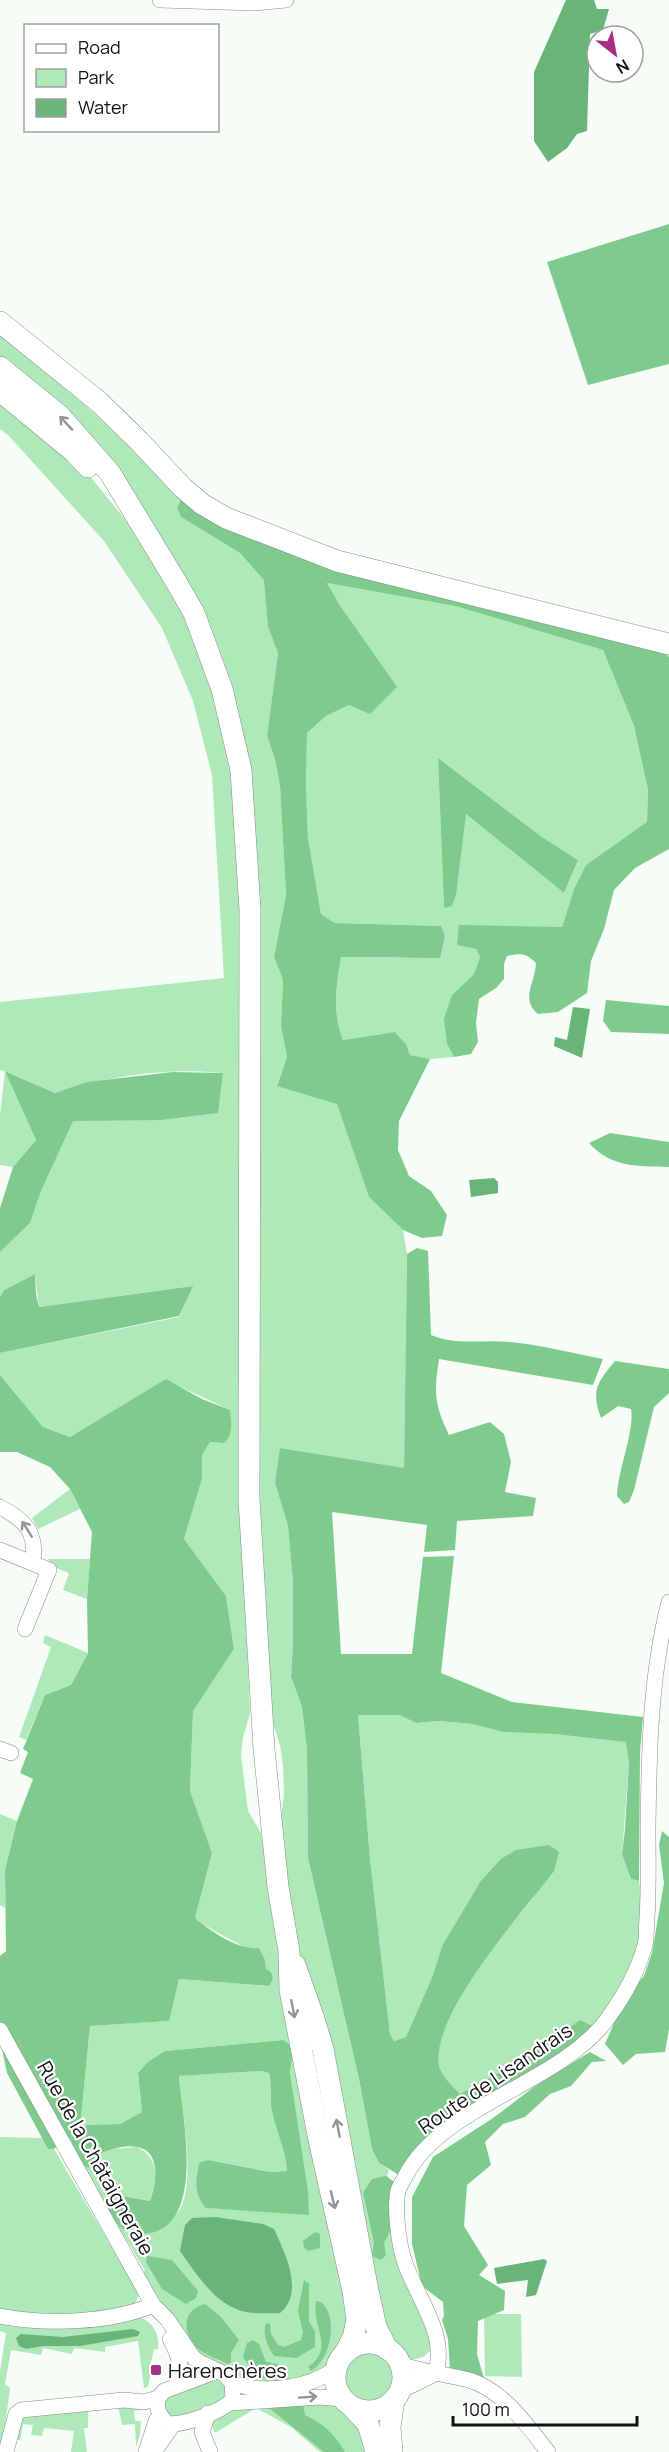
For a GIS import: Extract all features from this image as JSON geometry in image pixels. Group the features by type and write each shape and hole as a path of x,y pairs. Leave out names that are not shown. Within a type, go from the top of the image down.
{"main road":[{"path":"0,322 99,402 183,488 202,504 226,518 337,561 669,644"},
{"path":"0,367 60,416 110,473 194,613 222,690 241,770 250,910 249,1499 264,1749 278,1887 289,1951 290,1990 319,2140 354,2291 357,2320 353,2338 340,2361 336,2386 348,2404 368,2424 376,2452"},
{"path":"0,391 74,452 110,490 148,539"},
{"path":"289,1951 315,2019 323,2049 376,2327 403,2374 390,2427 392,2452"},
{"path":"340,2361 355,2346 366,2343 377,2344 394,2356"},
{"path":"348,2404 363,2411 375,2411 385,2407 397,2395"}],"street":[{"path":"160,0 254,3 286,0"},
{"path":"0,1507 20,1518 32,1536 33,1562"},
{"path":"0,1550 49,1570 25,1629"},
{"name":"Route de Lisandrais","path":"435,2374 439,2363 439,2353 433,2325 404,2261 397,2221 398,2190 415,2159 452,2127 567,2056 593,2035 607,2020 629,1986 645,1944 651,1722 659,1641 669,1602"},
{"name":"Rue de la Châtaigneraie","path":"1,2034 154,2306 160,2323 180,2358 179,2378 176,2386"},
{"path":"0,2316 43,2321 88,2319 130,2313 154,2306"},
{"name":"Rue de la Châtaigneraie","path":"154,2306 167,2319 193,2357 223,2373 232,2383"},
{"path":"394,2356 435,2374 470,2380 490,2389 512,2409 548,2452"},
{"path":"230,2403 233,2392 232,2383 273,2389 312,2382 340,2361"},
{"path":"146,2452 156,2421 155,2406 164,2391 217,2371"},
{"path":"397,2395 435,2374"},
{"path":"154,2452 179,2424 230,2403 320,2397 348,2404"},
{"path":"6,2452 16,2414 21,2410 124,2400 155,2406 167,2423 179,2424 202,2432"},
{"path":"208,2414 202,2432 210,2452"}],"green space":[{"path":"0,333 82,402 182,497 177,508 181,517 240,553 265,580 268,627 278,653 267,736 275,759 280,786 286,895 274,957 283,980 281,1026 287,1057 277,1085 337,1103 369,1197 403,1230 407,1254 404,1469 281,1448 275,1483 288,1526 293,1583 291,1677 302,1707 307,1750 308,1858 359,2079 372,2149 379,2163 389,2170 387,2176 395,2183 390,2217 429,2332 430,2351 423,2357 411,2360 389,2339 298,1954 279,1830 284,1795 283,1765 280,1745 267,1705 262,1630 243,742 134,500 0,360"},
{"path":"0,396 89,475 124,518 170,586 208,671 231,760 239,899 245,1592 250,1714 243,1737 241,1755 248,1811 261,1833 283,1977 353,2321 322,2371 285,2384 240,2379 227,2368 190,2349 143,2273 145,2270 117,2225 164,2227 177,2214 185,2197 188,2163 179,2076 262,2071 269,2073 271,2106 287,2171 270,2172 208,2160 206,2208 308,2214 290,2073 292,2058 290,2045 282,2040 165,2051 138,2074 142,2112 120,2124 87,2125 80,2128 90,2026 168,2021 179,1979 268,1986 265,1960 195,1918 212,1853 190,1791 193,1711 234,1649 226,1596 184,1539 202,1479 202,1455 210,1442 224,1443 230,1410 166,1380 70,1437 43,1427 0,1375 0,1353 179,1317 192,1286 39,1307 35,1274 4,1290 0,1297 0,1252 30,1223 41,1191 73,1120 162,1120 217,1113 223,1073 181,1071 138,1074 55,1093 6,1071 36,1140 13,1167 0,1165 0,1116 5,1071 0,1070 0,1002 224,978 212,775 193,701 162,628 104,541 9,436 0,429"},
{"path":"327,583 455,606 603,650 634,726 648,790 647,823 586,865 574,889 562,927 476,949 480,957 474,974 452,995 447,1044 454,1057 430,1059 410,1055 406,1044 395,1032 343,1040 337,1019 336,999 341,957 406,958 441,926 335,923 321,914 308,838 307,733 326,716 349,705 341,607","holes":["438,758 542,837 578,860 564,893 465,813 444,908"]},
{"path":"70,1489 80,1509 38,1529 32,1518"},
{"path":"48,1559 90,1559 87,1599 63,1590 69,1573 54,1567"},
{"path":"45,1635 88,1653 71,1685 45,1695 26,1740 19,1737 51,1647 43,1643"},
{"path":"358,1715 401,1715 416,1723 439,1721 472,1724 503,1732 554,1734 627,1742 629,1763 622,1854 631,1879 639,1881 641,1922 633,1959 626,1976 617,1993 593,2026 580,2020 460,2095 444,2077 439,2065 440,2045 447,2023 472,1977 533,1898 480,1882 442,1946 433,1975 406,2037 394,2041 390,2034 370,1859"},
{"path":"0,1814 17,1821 5,1870 5,1908 0,1905"},
{"path":"0,2137 42,2138 48,2148 54,2149 139,2294 135,2305 95,2313 49,2316 0,2310"},
{"path":"137,2147 150,2157 155,2170 150,2201 122,2196 108,2210 84,2168 96,2165 94,2156 113,2149"},
{"path":"484,2314 521,2314 522,2377 485,2376"},
{"path":"138,2317 151,2325 158,2338 158,2349 154,2349 148,2387 144,2388 138,2341 105,2347 105,2352 74,2348 72,2354 43,2348 41,2355 11,2350 5,2384 10,2388 3,2441 0,2445 0,2371 6,2333 0,2331 0,2322"},
{"path":"368,2352 382,2356 389,2363 393,2377 389,2391 382,2398 368,2402 354,2398 347,2391 343,2377 347,2363 354,2356"},
{"path":"214,2376 224,2381 226,2399 180,2420 169,2418 162,2402 164,2398"},
{"path":"331,2402 355,2416 373,2452 320,2452 291,2427 256,2408 215,2433 212,2425 214,2418 232,2409"},
{"path":"118,2406 139,2406 140,2410 134,2411 135,2421 141,2421 136,2446 135,2424 122,2425"},
{"path":"88,2409 88,2428 84,2428 87,2452 71,2452 74,2431 44,2428 42,2436 31,2435 33,2425 23,2424 20,2440 14,2439 19,2417"}],"shaded area":[{"path":"669,224 669,364 588,385 547,262"},
{"path":"182,497 300,555 668,655 669,849 635,868 614,890 604,929 591,961 587,993 558,1012 538,1014 530,1003 529,997 536,963 523,955 507,956 504,964 504,979 496,988 479,999 476,1023 478,1042 471,1054 454,1057 447,1044 444,1019 452,995 474,974 480,957 476,949 457,945 459,925 562,927 574,889 586,865 647,822 648,790 634,726 603,650 455,606 327,583 397,687 370,714 349,705 326,716 307,733 308,838 321,914 335,923 441,926 445,936 440,958 341,957 337,989 337,1019 343,1040 395,1032 406,1044 410,1055 430,1059 399,1121 398,1150 409,1176 431,1191 447,1215 442,1236 422,1238 403,1230 369,1197 337,1104 277,1086 287,1057 281,1026 283,980 274,957 286,895 280,786 275,759 267,736 278,653 268,627 264,580 240,553 181,517 177,508"},
{"path":"438,758 542,837 578,860 564,893 466,814 456,895 452,906 444,908"},
{"path":"606,1000 669,1006 669,1034 611,1032 603,1021"},
{"path":"5,1071 55,1093 87,1082 172,1072 223,1073 218,1113 162,1120 73,1121 41,1191 30,1223 0,1252 0,1208 13,1167 36,1140"},
{"path":"610,1133 669,1142 669,1167 636,1166 616,1161 589,1143"},
{"path":"417,1248 428,1251 431,1335 460,1341 522,1343 603,1359 593,1385 439,1359 436,1398 440,1415 449,1435 490,1422 504,1434 511,1462 505,1492 536,1498 533,1516 457,1521 455,1550 424,1552 427,1525 332,1512 341,1654 412,1654 423,1557 454,1556 441,1673 512,1702 643,1717 640,1753 639,1881 631,1879 622,1854 629,1763 626,1742 554,1734 503,1732 472,1724 439,1721 416,1723 400,1715 358,1715 370,1859 390,2034 394,2041 406,2037 433,1975 442,1946 480,1882 501,1859 516,1850 549,1845 559,1852 554,1871 502,1937 464,1992 449,2019 440,2043 440,2069 460,2094 500,2072 580,2020 593,2026 581,2039 447,2125 413,2151 399,2175 379,2163 372,2149 359,2079 308,1858 307,1750 302,1707 291,1677 293,1583 288,1526 275,1483 280,1448 404,1468 407,1254"},
{"path":"35,1274 39,1307 193,1286 179,1316 0,1353 0,1297 4,1290"},
{"path":"615,1361 669,1369 669,1393 654,1407 634,1490 629,1502 624,1504 617,1496 631,1428 631,1409 618,1406 601,1418 596,1400 600,1381"},
{"path":"0,1375 43,1427 70,1437 166,1379 202,1399 230,1410 229,1436 224,1443 210,1442 202,1455 202,1479 184,1539 226,1596 234,1649 193,1711 190,1791 212,1853 195,1918 216,1934 233,1943 259,1948 265,1960 266,1969 271,1972 273,1979 269,1986 179,1979 169,2021 90,2026 80,2128 87,2125 120,2124 142,2112 138,2073 148,2062 165,2051 283,2040 290,2045 292,2058 290,2073 308,2192 309,2215 206,2208 197,2192 199,2163 208,2160 270,2172 287,2171 272,2111 269,2073 261,2071 179,2076 186,2143 184,2193 176,2214 163,2228 136,2234 122,2228 108,2210 112,2203 122,2196 150,2201 155,2170 150,2155 137,2147 121,2147 94,2156 97,2165 84,2168 69,2137 54,2149 48,2149 7,2073 0,2040 0,1956 6,1951 5,1870 17,1821 33,1779 20,1773 28,1752 23,1749 45,1695 71,1685 88,1653 87,1599 92,1532 70,1489 50,1467 17,1452 0,1452"},
{"path":"662,1831 669,1837 669,2029 665,2052 636,2054 623,2065 605,2044 624,2000 644,1976 652,1953 664,1883 659,1845"},
{"path":"590,2052 606,2061 592,2062 571,2086 550,2094 525,2117 503,2124 485,2142 491,2165 467,2185 464,2226 488,2265 479,2275 505,2291 504,2310 478,2321 477,2354 485,2382 450,2370 448,2339 442,2320 443,2302 422,2286 412,2244 412,2197 433,2157 493,2118 534,2087"},
{"path":"386,2176 395,2183 388,2204 392,2227 384,2243 386,2255 381,2260 372,2256 374,2242 363,2193 372,2179"},
{"path":"315,2232 320,2234 320,2248 308,2251 304,2248 303,2241"},
{"path":"147,2256 172,2260 198,2291 196,2298 186,2304 162,2289 146,2262"},
{"path":"304,2280 309,2284 309,2322 315,2331 315,2347 296,2358 274,2356 265,2336 266,2323 270,2324 271,2334 278,2345 284,2347 301,2340 303,2333 298,2310"},
{"path":"316,2301 321,2302 327,2309 331,2328 324,2358 311,2371 308,2367 316,2360 322,2345 315,2311"},
{"path":"205,2304 221,2317 239,2340 231,2353 231,2362 228,2364 207,2355 190,2339 186,2325 188,2318 197,2307"},
{"path":"253,2340 259,2344 266,2362 277,2364 287,2372 273,2378 260,2379 257,2371 252,2370 243,2357 247,2343"},
{"path":"303,2404 305,2415 328,2430 345,2452 324,2452 269,2408"}],"water":[{"path":"566,0 594,0 597,9 609,9 605,24 585,24 585,84 588,84 587,131 577,134 567,148 548,162 534,141 534,72"},
{"path":"573,1007 590,1009 582,1058 554,1046 555,1037 567,1040"},
{"path":"494,1178 498,1182 498,1193 471,1197 469,1180"},
{"path":"215,2217 263,2224 274,2229 287,2261 292,2284 287,2305 280,2313 246,2312 225,2303 208,2288 180,2251 185,2225 192,2218"},
{"path":"544,2259 547,2261 536,2295 526,2297 528,2280 497,2284 494,2268"},
{"path":"133,2329 140,2332 138,2336 80,2346 43,2346 26,2349 19,2346 16,2338 21,2334 63,2337"}],"place":[{"name":"Harenchères","path":"156,2370"}]}
